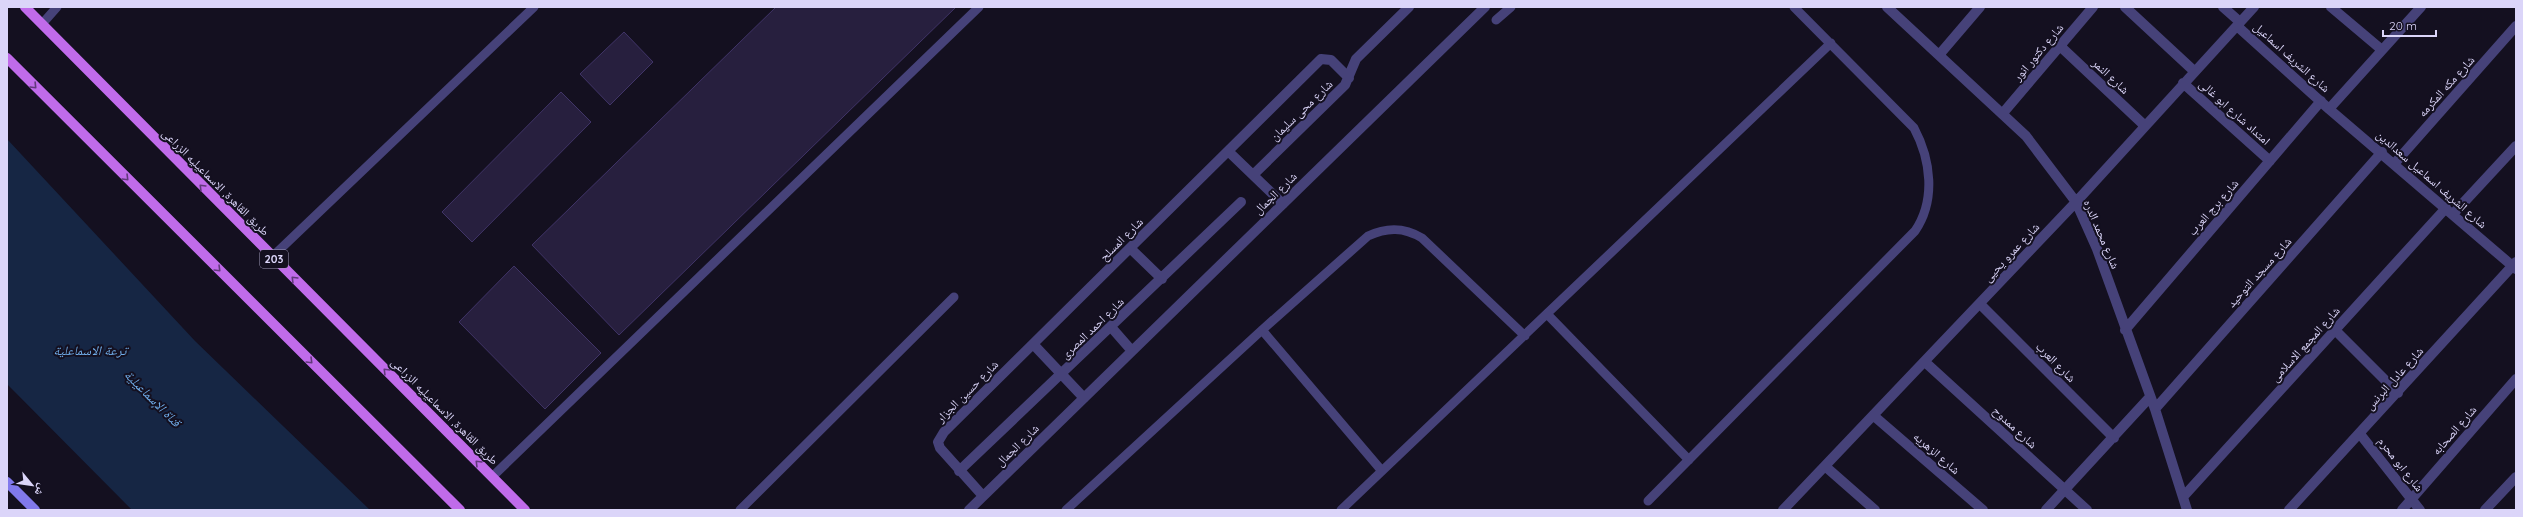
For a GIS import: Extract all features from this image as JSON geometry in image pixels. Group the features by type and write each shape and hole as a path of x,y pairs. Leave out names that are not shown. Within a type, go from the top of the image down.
{"main road":[{"name":"طريق القاهرة, الاسماعيليه الزراعى","path":"25,7 525,510"},
{"path":"7,58 460,510"},
{"path":"7,482 35,510"}],"street":[{"name":"شارع محى سليمان","path":"1253,175 1340,91 1349,78 1356,59 1409,7"},
{"name":"شارع الجمال","path":"969,510 1485,7"},
{"name":"شارع محمد الدره","path":"1887,7 2003,113 2026,136 2076,202 2097,249 2125,330 2155,409 2187,510"},
{"path":"1939,55 1980,7"},
{"name":"شارع دكتور انور","path":"2003,113 2093,7"},
{"path":"2125,7 2194,71"},
{"name":"شارع الشريف اسماعيل","path":"2223,7 2238,24 2329,108"},
{"name":"شارع عمرو يحيى","path":"1783,510 1826,467 2076,202 2144,125 2254,7"},
{"path":"2331,7 2382,50"},
{"path":"2329,108 2421,7"},
{"name":"شارع مكه المكرمه","path":"2395,163 2516,26"},
{"name":"شارع النمر","path":"2060,46 2144,125"},
{"name":"شارع المسلح","path":"1033,344 1321,59 1331,60 1349,78"},
{"name":"امتداد شارع ابو غالى","path":"2183,83 2270,161"},
{"name":"شارع برج العرب","path":"2125,330 2321,101"},
{"name":"شارع الشريف اسماعيل سعدالدين","path":"2329,108 2515,266"},
{"name":"شارع المجمع الاسلامى","path":"2183,497 2335,330 2450,211 2516,146"},
{"path":"1228,151 1283,204"},
{"name":"شارع مسجد التوحيد","path":"2155,409 2382,152"},
{"name":"شارع احمد المصرى","path":"959,471 1241,202"},
{"path":"1130,248 1162,279"},
{"name":"شارع عادل البرنس","path":"2288,510 2515,266"},
{"name":"شارع العرب","path":"1980,304 2114,438"},
{"path":"1111,327 1132,351"},
{"path":"2335,330 2398,393"},
{"path":"1033,344 1084,398"},
{"name":"شارع حسين الجزار","path":"983,496 940,448 940,437 1033,344"},
{"name":"شارع ممدوح","path":"1925,362 2087,510"},
{"name":"شارع الصحابه","path":"2402,510 2516,379"},
{"path":"2046,510 2114,438 2150,397"},
{"name":"شارع الزهريه","path":"1874,416 1983,510"},
{"name":"شارع ابو محرم","path":"2360,434 2420,510"},
{"path":"1826,467 1875,510"},
{"path":"2485,510 2516,477"}],"lane":[{"path":"42,24 57,7"},
{"path":"272,257 534,7"},
{"path":"492,477 978,7"},
{"path":"1496,20 1511,7"},
{"path":"1648,501 1915,232 1924,216 1929,198 1927,164 1925,152 1914,128 1794,7"},
{"path":"1341,510 1831,43"},
{"path":"1066,510 1262,330 1368,236 1377,232 1396,229 1414,233 1422,238 1525,336"},
{"path":"740,510 954,297"},
{"path":"1547,314 1689,460"},
{"path":"1262,330 1382,471"}],"water":[{"name":"ترعة الاسماعلية","path":"7,139 195,341 370,510 132,510 7,384"}],"building":[{"path":"776,7 956,7 619,335 532,245"},
{"path":"624,32 653,62 610,105 580,74"},
{"path":"561,92 591,122 472,242 442,212"},
{"path":"514,266 601,353 545,409 459,322"}],"water label":[{"name":"قناة الإسماعيلية","path":"153,398"}]}
